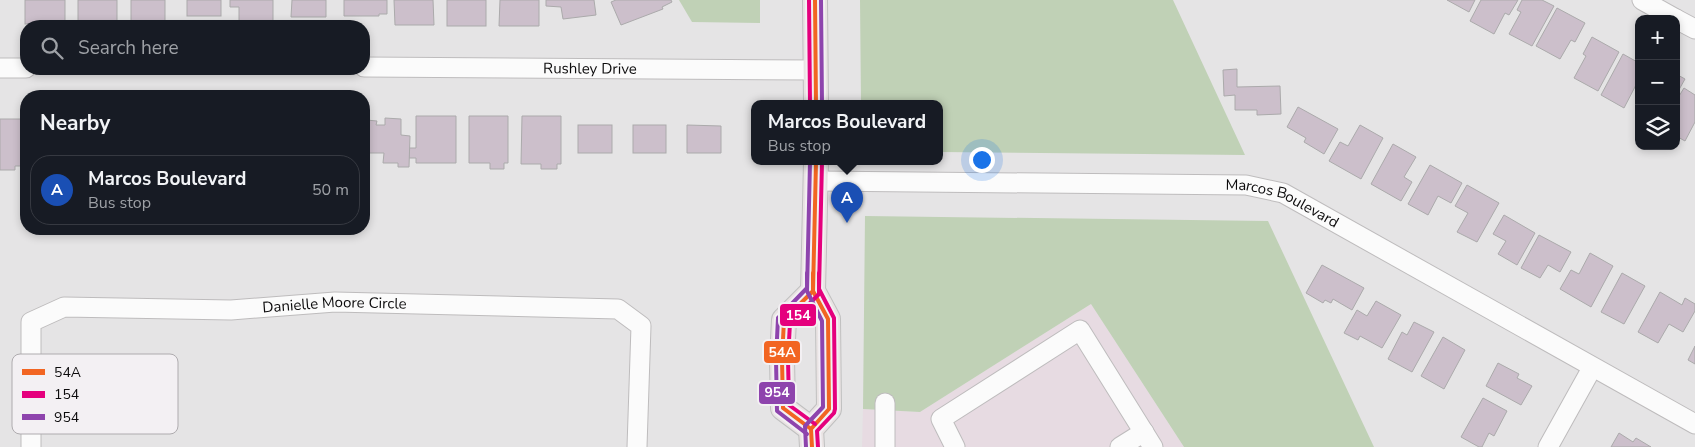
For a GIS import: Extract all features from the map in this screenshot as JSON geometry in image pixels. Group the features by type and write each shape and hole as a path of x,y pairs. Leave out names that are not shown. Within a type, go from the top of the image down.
{"main road":[{"path":"816,0 816,100"},
{"path":"813,291 784,320 782,359 783,408 812,438 829,409 828,319 813,291 816,171"}],"street":[{"path":"1642,0 1669,15"},
{"path":"1680,21 1695,29"},
{"name":"Rushley Drive","path":"370,67 816,70"},
{"path":"0,68 20,68"},
{"name":"Marcos Boulevard","path":"816,171 1246,185 1284,193 1592,368 1695,424"},
{"name":"Danielle Moore Circle","path":"32,354 32,322 64,307 231,310 335,302 618,310 641,326 637,447"},
{"path":"955,447 941,419 1080,330 1148,440 1120,447"},
{"path":"1548,447 1592,368"},
{"path":"885,403 885,447"},
{"name":"Danielle Moore Circle","path":"31,434 31,447"}],"shaded area":[{"path":"1091,304 1184,447 862,447 863,409 920,412"}],"green space":[{"path":"679,0 760,0 760,23 692,22"},
{"path":"860,0 1173,0 1245,155 943,152 943,100 861,100"},
{"path":"865,216 1268,221 1374,447 1184,447 1091,304 920,412 863,409"}],"building":[{"path":"25,0 65,0 65,20 25,20"},
{"path":"78,0 117,0 117,20 78,20"},
{"path":"131,0 165,0 165,20 131,20"},
{"path":"187,0 221,0 221,16 187,16"},
{"path":"230,0 273,0 273,20 239,20 239,7 230,7"},
{"path":"292,0 326,0 326,17 291,17"},
{"path":"344,0 387,0 387,14 379,14 379,16 344,16"},
{"path":"394,0 433,0 434,25 395,25"},
{"path":"447,0 486,0 486,26 447,26"},
{"path":"500,0 539,0 539,26 499,26"},
{"path":"546,0 594,0 596,15 563,19 561,7 546,6"},
{"path":"616,0 671,0 672,2 662,7 663,9 621,25 611,2"},
{"path":"1447,0 1475,0 1469,12"},
{"path":"1481,0 1518,0 1509,15 1505,13 1494,34 1470,21"},
{"path":"1522,0 1542,0 1554,6 1532,46 1509,34 1521,12 1517,10"},
{"path":"1557,8 1585,23 1575,42 1571,40 1560,59 1536,46"},
{"path":"1592,37 1619,52 1598,91 1574,78 1586,56 1583,54"},
{"path":"1623,54 1635,61 1635,87 1624,108 1601,95"},
{"path":"1237,69 1237,87 1280,86 1281,114 1257,115 1257,110 1235,110 1235,95 1224,96 1223,70"},
{"path":"1680,76 1685,79 1680,88"},
{"path":"1684,88 1695,95 1695,122 1685,141 1680,138 1680,94"},
{"path":"1298,107 1338,129 1324,154 1304,142 1306,138 1287,127"},
{"path":"416,116 456,116 456,163 416,163 416,158 409,158 409,148 416,148"},
{"path":"469,116 508,116 508,163 504,163 504,169 490,169 490,163 469,163"},
{"path":"522,116 561,116 561,164 557,164 557,169 541,169 541,164 521,164"},
{"path":"385,118 401,119 401,135 410,136 409,167 398,167 398,163 383,163 384,153 370,153 370,120 377,121 376,125 385,125"},
{"path":"0,119 20,119 20,166 15,166 15,170 0,170"},
{"path":"578,125 612,125 612,153 578,153"},
{"path":"633,125 666,125 666,153 633,153"},
{"path":"687,125 721,126 721,153 687,153"},
{"path":"1360,125 1383,138 1361,179 1329,161 1340,142 1348,146"},
{"path":"1393,144 1416,157 1404,177 1412,182 1401,201 1371,184"},
{"path":"1430,165 1462,183 1451,203 1438,196 1428,215 1408,204"},
{"path":"1467,185 1499,203 1477,242 1457,232 1468,213 1455,206"},
{"path":"1504,215 1535,233 1517,265 1498,254 1506,241 1493,234"},
{"path":"1539,235 1571,252 1560,272 1548,265 1540,278 1521,268"},
{"path":"1590,253 1613,266 1591,307 1560,289 1571,270 1579,274"},
{"path":"1322,265 1364,288 1352,310 1333,299 1331,303 1325,300 1323,303 1306,293"},
{"path":"1622,273 1645,286 1624,324 1601,312"},
{"path":"1660,292 1682,305 1685,298 1695,304 1695,311 1683,332 1669,324 1658,343 1638,332"},
{"path":"1376,301 1401,315 1382,348 1360,336 1358,340 1344,333 1357,310 1367,316"},
{"path":"1414,322 1434,332 1412,372 1388,359 1402,332 1407,335"},
{"path":"1443,337 1465,350 1444,389 1421,376"},
{"path":"1695,346 1695,364 1688,360"},
{"path":"1498,363 1519,374 1517,378 1532,386 1521,405 1486,386"},
{"path":"1483,398 1507,411 1494,436 1489,433 1482,447 1479,447 1461,437"},
{"path":"1619,433 1633,442 1636,438 1651,447 1611,447"}],"transit line":[{"name":"154","path":"809,0 810,100"},
{"name":"54A","path":"815,0 816,100"},
{"name":"954","path":"821,0 822,100"},
{"name":"954","path":"806,447 805,426 823,407 822,321 807,291 810,165"},
{"name":"54A","path":"812,447 811,429 829,409 828,319 813,291 816,165"},
{"name":"154","path":"818,447 817,431 834,413 835,409 834,318 819,289 822,165"},
{"name":"954","path":"807,273 807,288 778,318 776,359 777,411 807,434"},
{"name":"54A","path":"811,429 783,408 782,359 784,320 813,291 813,273"},
{"name":"154","path":"815,424 789,405 788,359 790,323 819,294 819,273"}],"place":[{"name":"Marcos Boulevard","path":"847,223"}]}
